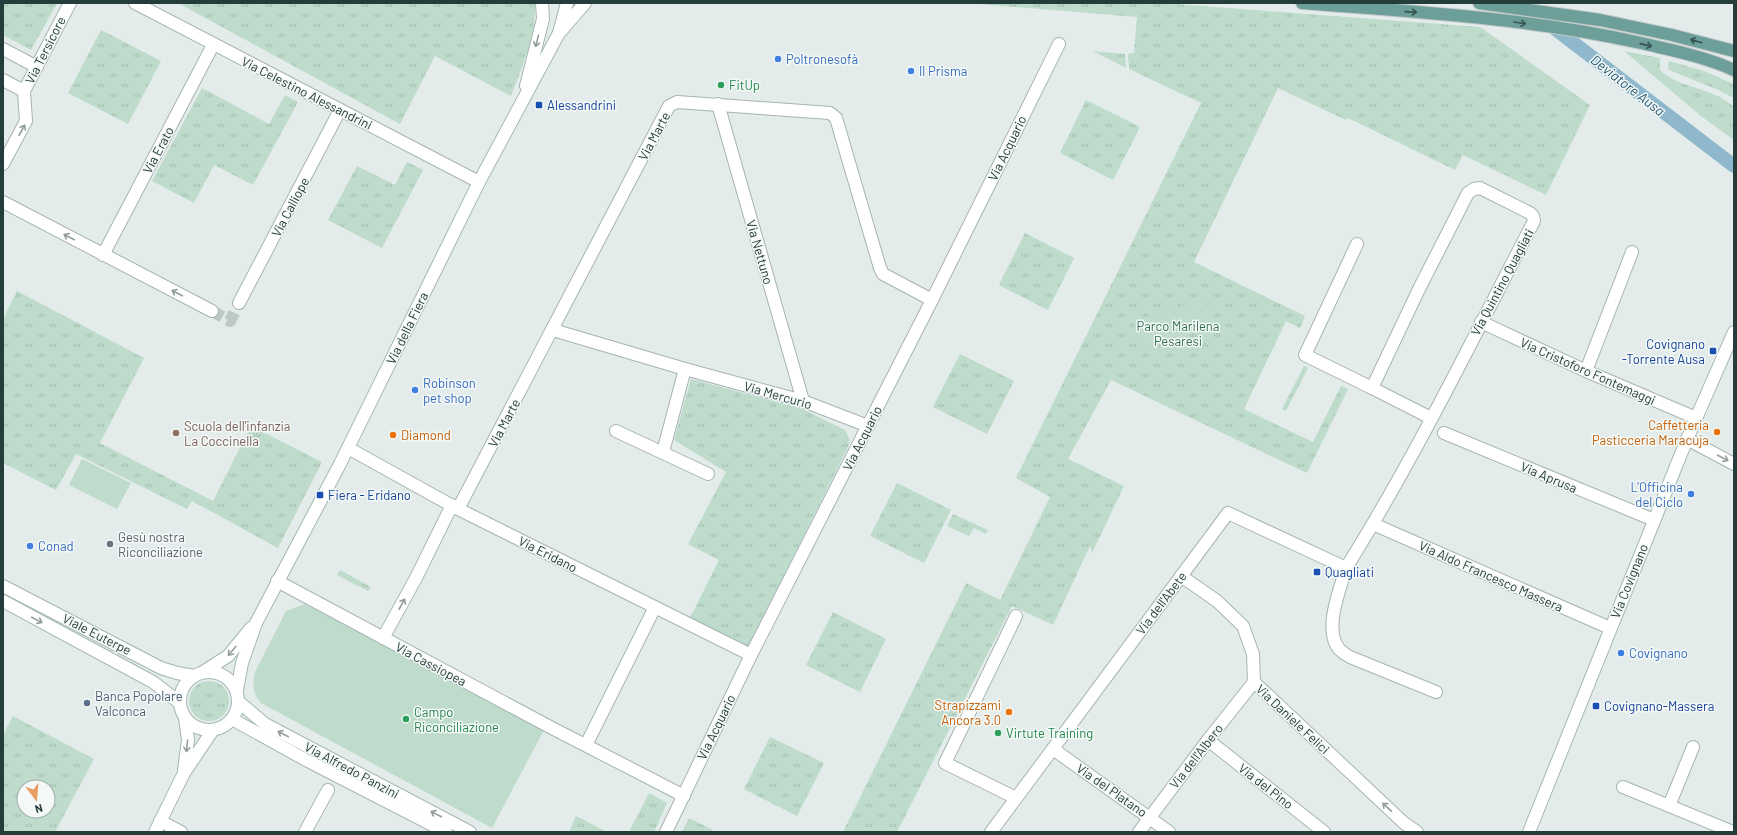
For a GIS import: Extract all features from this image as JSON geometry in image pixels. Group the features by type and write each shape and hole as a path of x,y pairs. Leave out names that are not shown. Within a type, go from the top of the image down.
{"main road":[{"path":"1302,3 1482,17 1608,36 1668,50 1734,70"},
{"path":"1479,3 1600,20 1672,35 1734,51"}],"street":[{"name":"Via Tersicore","path":"3,164 26,122 24,91 70,3"},
{"name":"Via Celestino Alessandrini","path":"135,3 213,45 479,182"},
{"path":"521,106 543,19 542,3"},
{"name":"Via della Fiera","path":"237,690 242,664 256,623 348,448 479,182 559,33 567,3"},
{"name":"Via della Fiera","path":"559,33 585,3"},
{"name":"Via Acquario","path":"666,832 751,655 932,300 1059,44"},
{"name":"Via Erato","path":"103,255 213,45"},
{"path":"3,49 37,67"},
{"path":"3,80 24,91"},
{"name":"Via Marte","path":"383,638 553,330 670,106 677,102 718,104 830,114 836,118 883,274 932,300"},
{"name":"Via Nettuno","path":"718,104 803,401"},
{"name":"Via Calliope","path":"239,303 340,110"},
{"name":"Via Quintino Quagliati","path":"1372,388 1420,287 1468,193 1474,189 1480,188 1530,213 1533,216 1534,222 1431,418"},
{"path":"3,202 212,311"},
{"path":"1357,244 1305,355 1431,418 1373,524 1346,568 1336,602 1332,627 1334,640 1340,650 1350,657 1436,692"},
{"path":"1586,371 1632,252"},
{"name":"Via Cristoforo Fontemaggi","path":"1481,322 1586,371 1696,418"},
{"name":"Via Mercurio","path":"553,330 803,401 868,426"},
{"name":"Via Covignano","path":"1528,832 1687,439 1734,332"},
{"path":"663,452 686,369"},
{"path":"616,431 708,474"},
{"name":"Via Aprusa","path":"1444,433 1654,520"},
{"path":"1687,439 1734,464"},
{"name":"Via Eridano","path":"348,448 455,507 751,655"},
{"name":"Via dell'Abete","path":"991,832 1228,513 1346,568"},
{"name":"Via Aldo Francesco Massera","path":"1373,524 1610,628"},
{"name":"Via Daniele Felici","path":"1181,576 1217,601 1243,626 1252,654 1254,682 1403,828 1417,832"},
{"name":"Via Cassiopea","path":"277,581 684,796"},
{"name":"Viale Euterpe","path":"3,586 161,668 177,673 199,674"},
{"name":"Viale Euterpe","path":"3,601 153,682 180,703"},
{"path":"586,745 655,607"},
{"path":"1016,616 945,763 1016,798"},
{"name":"Via della Fiera","path":"199,674 228,656 256,623"},
{"path":"184,774 188,740 185,718 180,703 182,689 188,680 199,674 210,671 223,674 233,683 237,690 239,702 232,719 224,726 213,730 207,730 195,726 185,718"},
{"name":"Via dell'Albero","path":"1139,832 1208,740 1254,682"},
{"name":"Via Alfredo Panzini","path":"239,702 265,724 470,832"},
{"name":"Via Alfredo Panzini","path":"232,719 306,760 446,832"},
{"path":"181,832 158,827 184,774 213,730"},
{"name":"Via del Pino","path":"1208,740 1324,832"},
{"path":"1669,806 1693,747"},
{"name":"Via del Platano","path":"1053,749 1170,832"},
{"path":"1623,787 1733,832"},
{"path":"305,832 328,790"}],"green space":[{"path":"3,3 57,3 31,50 3,35"},
{"path":"178,3 535,3 535,15 528,50 511,96 435,56 400,124"},
{"name":"Parco Marilena Pesaresi","path":"967,3 1162,3 1480,27 1590,105 1546,195 1463,155 1455,170 1348,118 1346,120 1278,88 1194,262 1305,316 1300,328 1286,321 1244,409 1313,442 1341,386 1348,389 1307,473 1111,380 1068,459 1124,486 1092,553 1090,546 1053,625 1012,606 897,832 843,832 966,583 1000,600 1050,497 1016,478 1201,103 1129,69 1128,54 1134,53 1137,17"},
{"path":"101,30 161,61 128,124 68,93"},
{"path":"1093,51 1125,54 1126,68"},
{"path":"1624,51 1660,58 1660,70 1672,79 1718,96 1734,106 1734,140 1701,116"},
{"path":"1669,61 1704,71 1734,84 1734,98 1669,70"},
{"path":"202,88 269,124 285,95 298,102 253,185 214,165 194,203 152,181"},
{"path":"1086,100 1140,127 1113,180 1060,153"},
{"path":"407,162 423,170 382,248 328,220 357,166 395,185"},
{"path":"1025,233 1074,258 1048,310 999,285"},
{"path":"17,291 144,358 100,443 213,501 251,426 322,462 278,548 192,501 187,509 76,454 56,490 3,463 3,319"},
{"path":"1205,298 1214,324 1143,348 1134,323"},
{"path":"960,354 1014,381 987,434 933,407"},
{"path":"1304,366 1308,368 1286,411 1282,409"},
{"path":"691,379 800,408 845,430 850,440 847,449 748,647 690,618 719,560 688,544 726,472 674,440"},
{"path":"82,459 131,483 117,509 69,485"},
{"path":"897,483 951,510 924,563 870,536"},
{"path":"953,514 988,530 986,534 974,528 969,536 947,526"},
{"path":"340,570 371,587 368,591 337,575"},
{"name":"Campo Riconciliazione","path":"305,604 544,730 492,828 261,703 254,691 256,670 286,611"},
{"path":"833,612 886,639 860,692 806,665"},
{"path":"209,681 223,687 229,701 223,715 209,721 195,715 189,701 195,687"},
{"path":"13,716 94,759 55,832 3,832 3,735"},
{"path":"770,737 824,763 797,816 744,789"},
{"path":"649,793 667,803 654,832 629,832"},
{"path":"576,816 607,832 569,832"},
{"path":"689,818 713,830 712,832 682,832"}],"waterway":[{"name":"Deviatore Ausa","path":"1528,8 1734,166"}],"tunnel":[{"path":"212,311 230,321 239,303"}],"place":[{"name":"Poltronesofà","path":"778,59"},
{"name":"Il Prisma","path":"911,71"},
{"name":"FitUp","path":"721,85"},
{"name":"Alessandrini","path":"539,105"},
{"name":"Covignano -Torrente Ausa","path":"1713,351"},
{"name":"Robinson pet shop","path":"415,390"},
{"name":"Caffetteria Pasticceria Maracuja","path":"1717,432"},
{"name":"Scuola dell'infanzia La Coccinella","path":"176,433"},
{"name":"Diamond","path":"393,435"},
{"name":"L'Officina del Ciclo","path":"1691,494"},
{"name":"Fiera - Eridano","path":"320,495"},
{"name":"Gesù nostra Riconciliazione","path":"110,544"},
{"name":"Conad","path":"30,546"},
{"name":"Quagliati","path":"1317,572"},
{"name":"Covignano","path":"1621,653"},
{"name":"Banca Popolare Valconca","path":"87,703"},
{"name":"Covignano-Massera","path":"1596,706"},
{"name":"Strapizzami Ancora 3.0","path":"1009,712"},
{"name":"Campo Riconciliazione","path":"406,719"},
{"name":"Virtute Training","path":"998,733"}]}
